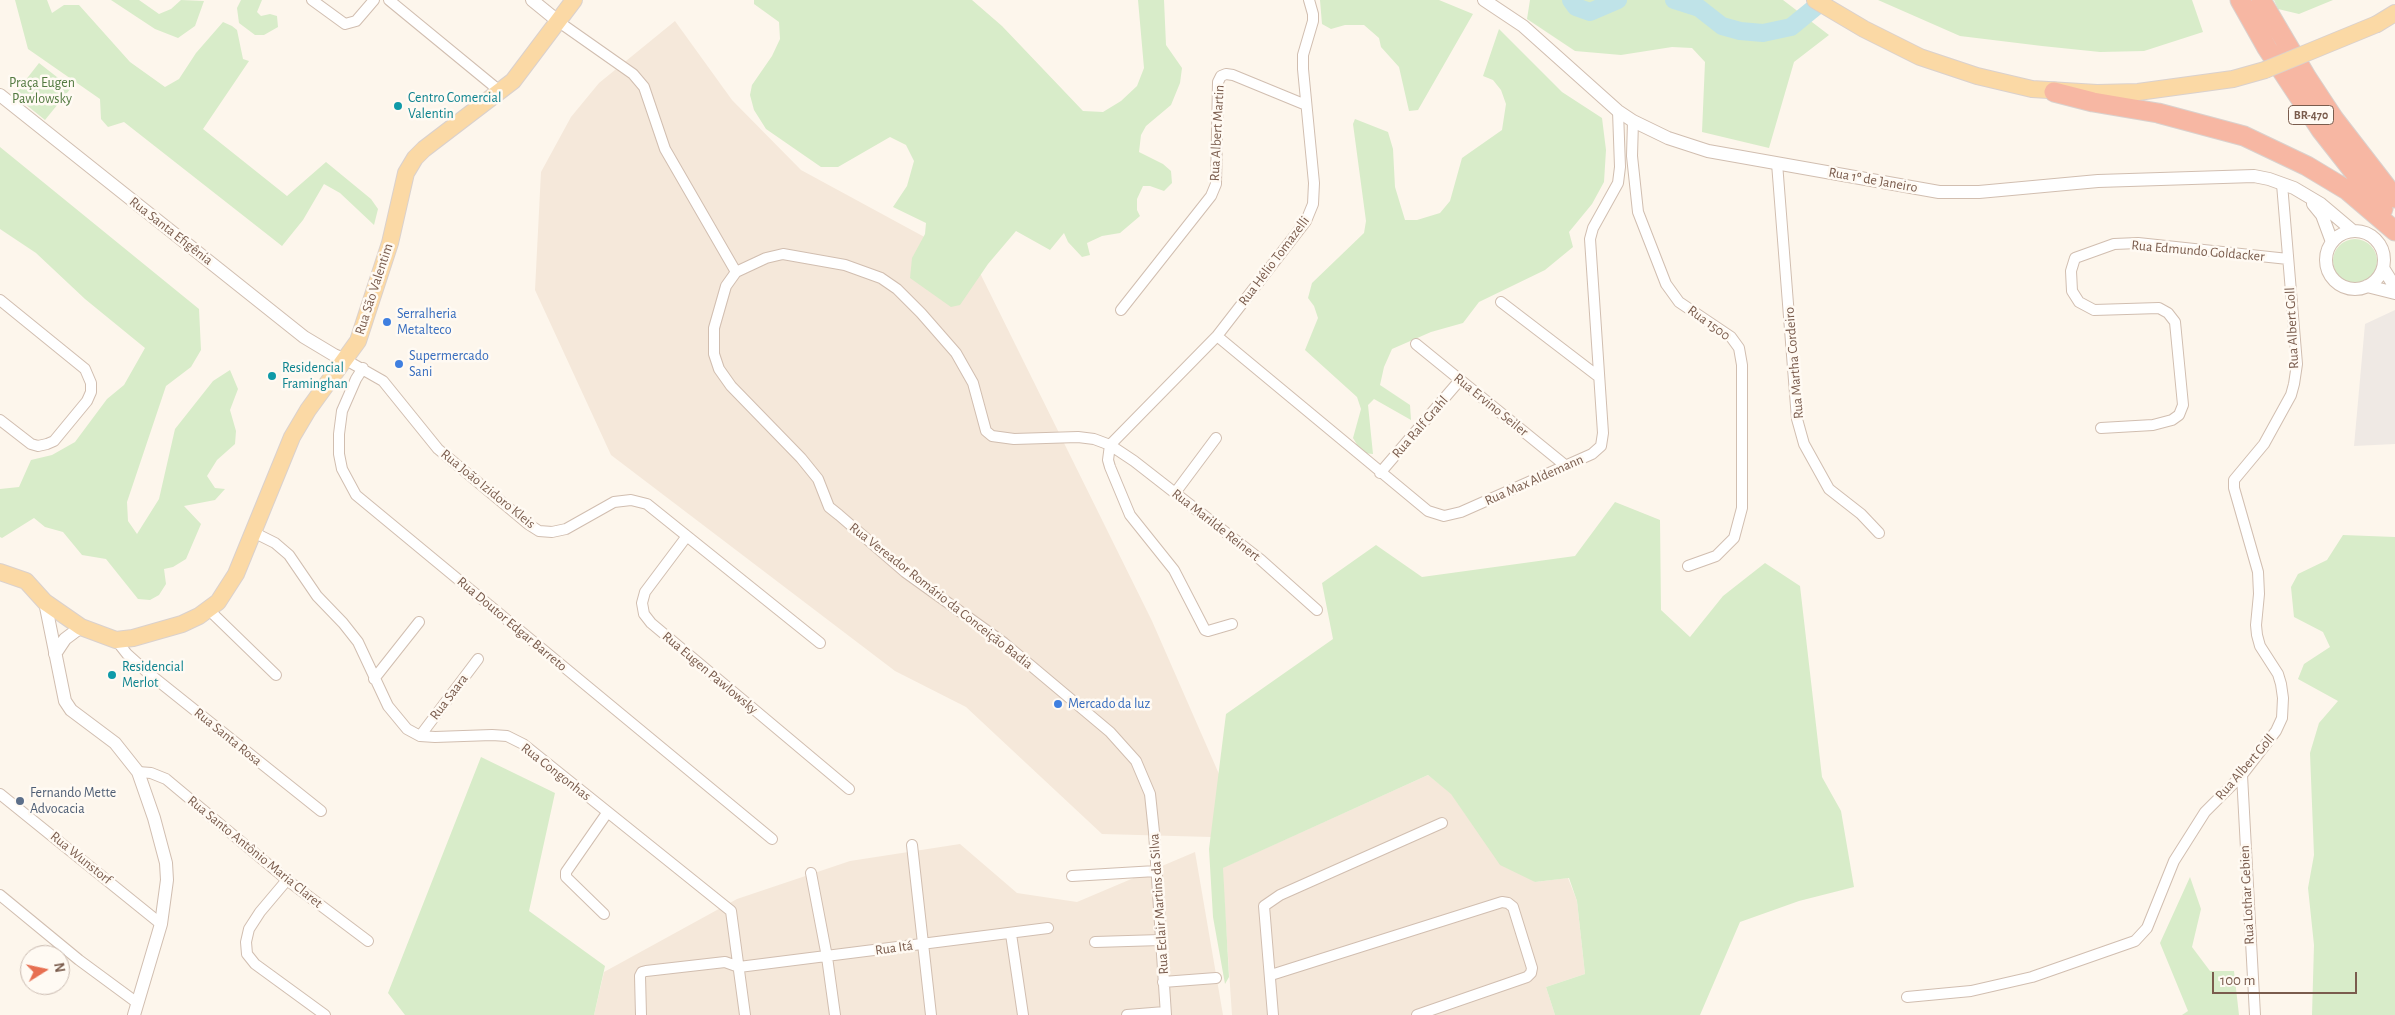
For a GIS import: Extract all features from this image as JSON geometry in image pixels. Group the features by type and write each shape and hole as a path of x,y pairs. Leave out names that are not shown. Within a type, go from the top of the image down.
{"highway":[{"name":"BR-470","path":"2240,0 2267,48 2321,130 2395,232"},
{"name":"BR-470","path":"2261,0 2282,38 2329,111 2395,198"},
{"path":"2054,92 2094,102 2158,113 2244,136 2299,162 2347,190 2395,232"}],"main road":[{"name":"Rua São Valentim","path":"0,572 26,581 45,602 81,627 116,640 133,638 182,624 208,610 218,602 232,583 292,437 308,410 358,341 375,294 390,243 406,173 415,158 424,149 501,92 523,69 574,0"},
{"path":"1815,0 1864,29 1920,57 1978,76 2054,92 2138,92 2233,79 2265,70 2377,24 2395,13"}],"street":[{"path":"312,0 345,24 356,21 374,0"},
{"path":"389,0 501,92"},
{"path":"532,0 559,22 633,74 644,87 665,148 736,272 766,258 783,254 845,266 881,278 897,290 921,313 956,353 973,383 982,424 992,436 1014,439 1078,437 1094,439 1110,445 1108,460 1130,515 1174,570 1205,630 1208,631 1232,624"},
{"name":"Rua Hélio Tomazelli","path":"1110,445 1217,336 1306,221 1313,204 1314,183 1303,55 1314,14 1309,0"},
{"name":"Rua 1º de Janeiro","path":"1484,0 1523,26 1618,111 1633,121 1668,138 1708,151 1939,192 1979,192 2098,182 2240,176 2269,179 2321,204 2353,231"},
{"name":"Rua Albert Martin","path":"1121,310 1211,196 1216,184 1218,82 1221,76 1226,74 1234,75 1306,105"},
{"name":"Rua Santa Efigênia","path":"0,95 304,336 334,356 346,360"},
{"name":"Rua Max Aldemann","path":"1217,336 1428,511 1444,516 1461,512 1592,454 1601,446 1603,432 1590,239 1593,228 1618,183 1620,167 1618,111"},
{"name":"Rua 1500","path":"1633,121 1632,156 1638,212 1666,284 1679,302 1731,337 1739,348 1742,366 1742,508 1734,538 1716,556 1688,566"},
{"name":"Rua Martha Cordeiro","path":"1777,163 1798,419 1804,444 1829,489 1861,514 1879,533"},
{"name":"Rua Albert Goll","path":"1907,997 1971,991 2032,977 2135,941 2146,928 2174,861 2206,812 2242,775 2276,731 2283,698 2278,674 2260,646 2257,635 2256,625 2260,594 2258,572 2234,480 2264,444 2293,389 2296,364 2282,184"},
{"name":"Rua 1º de Janeiro","path":"2307,196 2322,215 2332,242"},
{"path":"2367,286 2377,279 2383,268 2383,254 2375,239 2369,234 2353,231 2338,236 2332,242 2326,258 2330,274 2342,286 2350,289 2367,286 2395,293"},
{"path":"2375,239 2395,232"},
{"path":"2383,254 2395,232"},
{"name":"Rua Edmundo Goldacker","path":"2101,428 2153,425 2172,420 2179,415 2183,405 2175,322 2159,308 2094,310 2079,302 2072,291 2070,271 2075,258 2089,251 2114,244 2138,243 2288,259"},
{"path":"2383,268 2395,287"},
{"name":"Rua Vereador Romário da Conceição Badia","path":"736,272 726,286 714,328 714,354 720,369 731,386 801,458 818,479 830,507 905,572 1004,643 1110,732 1136,761 1150,794"},
{"path":"0,300 84,369 91,383 91,392 87,401 54,441 47,444 38,446 31,444 0,420"},
{"path":"1501,302 1599,377"},
{"name":"Rua Ervino Seiler","path":"1416,344 1566,466"},
{"name":"Rua João Izidoro Kleis","path":"346,360 383,381 419,428 438,449 539,531 552,532 566,529 614,502 631,500 647,504 820,642"},
{"name":"Rua Doutor Edgar Barreto","path":"363,368 356,379 342,412 339,434 339,454 342,469 356,495 772,839"},
{"name":"Rua Ralf Grahl","path":"1380,473 1460,380"},
{"path":"1175,493 1216,438"},
{"name":"Rua Marilde Reinert","path":"1110,445 1261,560 1318,610"},
{"path":"253,532 275,543 289,555 317,596 358,642 374,679 396,719 407,729 420,736"},
{"name":"Rua Eugen Pawlowsky","path":"687,536 645,592 642,603 644,614 651,623 849,789"},
{"path":"0,895 135,1009 162,924 167,880 166,863 154,818 138,772 115,743 71,710 65,701 45,602"},
{"path":"208,610 276,675"},
{"path":"374,679 419,622"},
{"path":"55,654 65,638 81,627"},
{"name":"Rua Santa Rosa","path":"116,640 127,654 147,672 321,811"},
{"name":"Rua Saara","path":"420,736 478,659"},
{"name":"Rua Congonhas","path":"420,736 507,736 523,744 731,911 746,1015"},
{"name":"Rua Santo Antônio Maria Claret","path":"138,772 151,773 166,779 287,880 368,941"},
{"name":"Rua Lothar Gebien","path":"2242,775 2254,1015"},
{"name":"Rua Wunstorf","path":"0,794 162,924"},
{"name":"Rua Eclair Martins da Silva","path":"1150,794 1165,1013"},
{"path":"604,914 566,877 566,872 607,813"},
{"path":"1272,1015 1271,975 1264,906 1280,895 1442,823"},
{"path":"912,845 931,1015"},
{"path":"1072,876 1156,872"},
{"path":"811,873 827,957 835,1015"},
{"path":"287,880 260,912 249,929 246,942 247,954 255,964 325,1015"},
{"path":"1271,975 1502,902 1508,903 1513,907 1532,968 1531,973 1527,977 1417,1015"},
{"name":"Rua Itá","path":"641,1015 642,972 725,962 740,968 1048,928"},
{"path":"1011,934 1023,1015"},
{"path":"1095,942 1161,940"},
{"path":"1163,982 1216,978"},
{"path":"1127,1015 1165,1013"}],"shaded area":[{"path":"675,21 732,100 801,170 976,265 1152,621 1247,838 1102,834 966,707 895,671 611,455 535,290 541,172 571,117 599,83"},
{"path":"2395,310 2395,444 2354,446 2365,324"},
{"path":"1428,775 1451,793 1471,822 1535,882 1568,878 1577,901 1585,974 1546,987 1555,1015 1232,1015 1222,868"},
{"path":"960,844 1017,893 1077,902 1195,852 1223,1015 594,1015 604,972 737,899 850,861"}],"green space":[{"path":"15,0 47,0 52,13 64,5 79,5 130,62 165,87 179,79 196,53 223,22 232,26 237,30 243,59 249,61 203,129 287,196 326,162 371,199 378,209 374,225 340,193 324,184 303,220 282,246 124,122 108,127 101,119 100,99 28,49"},
{"path":"111,0 139,0 159,14 171,9 181,0 204,1 195,26 178,38 155,29"},
{"path":"241,0 262,0 257,12 261,16 270,14 277,16 278,27 264,35 255,35 239,23 237,8"},
{"path":"754,0 972,0 1002,26 1083,111 1103,112 1121,101 1137,86 1144,68 1138,0 1164,0 1166,45 1182,68 1180,83 1171,105 1146,126 1141,135 1139,152 1163,164 1171,171 1172,183 1164,191 1150,186 1143,186 1137,199 1137,210 1140,216 1120,233 1102,236 1087,243 1090,255 1082,257 1068,242 1064,233 1050,250 1016,231 988,264 960,305 951,307 910,278 912,258 925,234 926,223 893,207 907,186 914,161 906,145 890,137 838,167 821,167 766,129 754,110 750,95 752,85 772,56 780,39 779,22 754,4"},
{"path":"1320,0 1439,0 1473,14 1418,110 1409,111 1399,67 1381,47 1379,38 1364,25 1345,25 1331,29 1322,24"},
{"path":"1530,0 1783,0 1829,35 1794,62 1769,148 1702,132 1705,62 1692,48 1672,47 1621,55 1575,51 1527,19"},
{"path":"1878,0 2192,0 2203,32 2144,51 2100,52 1960,36"},
{"path":"2274,0 2333,0 2299,14 2278,9"},
{"path":"1499,29 1562,92 1602,118 1606,150 1604,182 1592,204 1569,232 1573,247 1545,270 1479,302 1463,323 1431,332 1392,349 1384,367 1380,385 1410,405 1411,420 1374,399 1368,405 1373,454 1362,453 1353,438 1361,409 1357,397 1305,350 1318,318 1314,306 1308,298 1312,283 1364,233 1366,221 1353,124 1355,119 1388,132 1393,149 1395,187 1405,220 1417,220 1440,213 1450,201 1462,158 1502,130 1506,104 1501,90 1493,80 1483,76"},
{"name":"Praça Eugen Pawlowsky","path":"39,63 71,88 45,120 14,95"},
{"path":"0,147 199,309 201,350 191,367 166,386 127,502 128,521 137,534 159,499 175,429 213,381 230,370 238,389 230,410 236,431 235,444 217,460 207,476 215,488 225,489 215,500 184,506 201,524 186,559 173,567 164,569 166,584 159,595 150,600 138,599 106,559 82,555 63,532 45,527 34,518 2,538 0,537 0,489 19,487 31,460 52,455 75,442 107,399 124,385 145,348 85,299 36,253 0,229"},
{"path":"2351,239 2359,239 2371,245 2377,261 2371,277 2359,283 2351,283 2339,277 2333,265 2333,257 2339,245"},
{"path":"1615,502 1660,520 1661,610 1690,637 1723,596 1765,563 1800,586 1822,777 1841,811 1854,887 1799,901 1740,922 1700,1015 1555,1015 1546,987 1585,974 1577,901 1569,878 1535,882 1500,865 1451,794 1428,775 1223,868 1229,977 1225,984 1213,917 1209,849 1226,714 1333,639 1322,583 1376,545 1422,577 1575,556"},
{"path":"2343,535 2395,537 2395,1015 2312,1015 2314,945 2308,888 2314,855 2310,753 2319,723 2338,701 2298,679 2304,664 2330,647 2323,632 2294,617 2291,587 2298,574 2327,560"},
{"path":"481,757 555,793 529,911 605,966 594,1015 405,1015 388,993"},
{"path":"2190,877 2201,909 2192,947 2210,971 2234,971 2239,1015 2182,1015 2188,1011 2160,943"}],"waterway":[{"path":"1571,0 1576,7 1590,12 1618,0"},
{"path":"1674,0 1699,8 1722,26 1740,31 1763,33 1791,27 1824,0"}],"place":[{"name":"Centro Comercial Valentin","path":"398,106"},
{"name":"Serralheria Metalteco","path":"387,322"},
{"name":"Supermercado Sani","path":"399,364"},
{"name":"Residencial Framinghan","path":"272,376"},
{"name":"Residencial Merlot","path":"112,675"},
{"name":"Mercado da luz","path":"1058,704"},
{"name":"Fernando Mette Advocacia","path":"20,801"}]}
